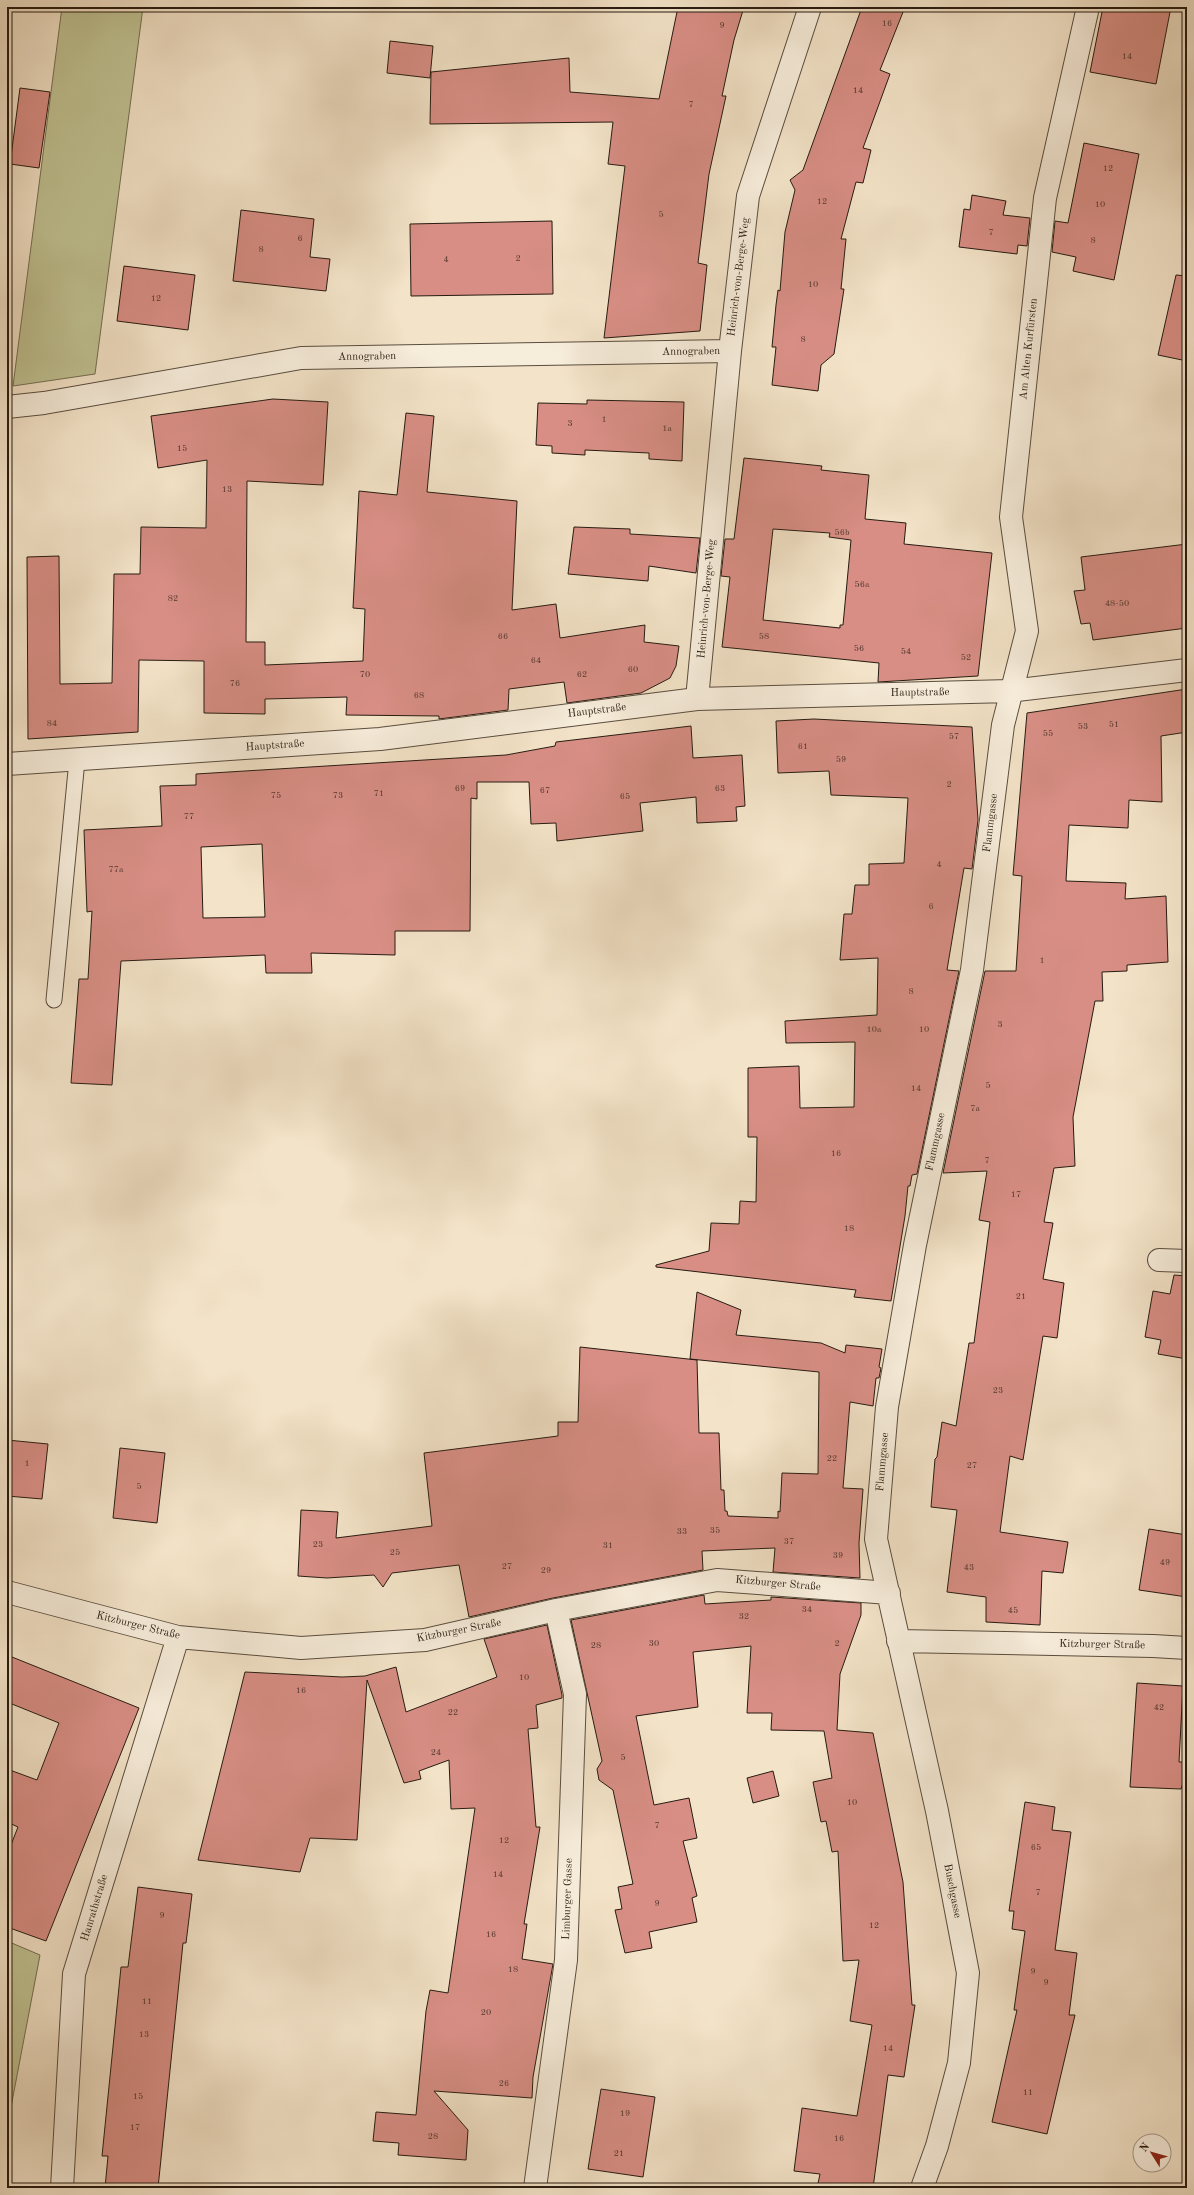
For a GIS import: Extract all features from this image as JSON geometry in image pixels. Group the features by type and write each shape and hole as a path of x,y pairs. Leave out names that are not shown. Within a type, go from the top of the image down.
{"street":[{"name":"Heinrich-von-Berge-Weg","path":"697,699 730,351 748,196 810,7"},
{"name":"Am Alten Kurfürsten","path":"1010,691 1027,631 1011,517 1045,205 1088,7"},
{"name":"Annograben","path":"7,407 44,403 301,358 730,351"},
{"name":"Hauptstraße","path":"7,764 380,739 697,699 1010,691 1187,670"},
{"name":"Flammgasse","path":"889,1594 876,1539 887,1407 915,1245 972,970 1003,725 1010,691"},
{"path":"1159,1260 1187,1261"},
{"name":"Kitzburger Straße","path":"7,1592 178,1637 300,1648 425,1640 556,1610 717,1580 889,1594"},
{"name":"Buschgasse","path":"889,1594 898,1641 937,1811 968,1974 959,2063 937,2146 922,2188"},
{"name":"Limburger Gasse","path":"535,2188 566,1944 575,1694 556,1610"},
{"name":"Hanrathstraße","path":"62,2188 74,1974 178,1637"},
{"name":"Kitzburger Straße","path":"898,1641 1138,1645 1187,1648"}],"lane":[{"path":"54,1000 77,760"}],"green space":[{"path":"62,7 143,7 95,374 13,386"},
{"path":"7,1941 40,1955 7,2128"}],"building":[{"path":"678,7 744,7 734,40 722,96 726,96 709,174 698,263 707,265 700,331 604,338 625,166 608,164 613,122 430,124 431,72 569,58 570,92 659,99"},
{"path":"862,7 905,7 880,70 890,74 863,148 871,150 863,183 856,182 841,239 846,239 841,289 844,289 834,354 821,365 818,391 772,385 776,347 772,347 776,305 778,290 780,291 785,232 795,190 790,180 803,170"},
{"path":"1103,7 1171,7 1156,84 1090,72"},
{"path":"390,41 433,46 430,78 387,73"},
{"path":"20,88 50,92 39,168 10,164"},
{"path":"1084,143 1139,154 1114,280 1073,271 1076,257 1052,252 1055,221 1068,223"},
{"path":"972,195 1006,201 1003,215 1030,218 1027,246 1018,245 1017,254 959,247 964,209 970,210"},
{"path":"241,210 314,219 310,257 330,259 326,291 233,281"},
{"path":"552,221 553,294 411,296 410,224"},
{"path":"124,266 195,275 188,330 117,321"},
{"path":"1176,275 1187,276 1187,361 1158,355"},
{"path":"273,399 328,402 323,485 247,481 246,642 265,642 265,665 363,661 365,609 353,608 359,491 397,495 406,413 434,416 427,492 517,501 512,610 556,604 560,638 645,625 644,642 679,646 676,666 670,678 641,693 567,703 564,682 509,689 508,710 439,719 439,716 346,715 347,697 265,699 265,714 204,713 204,661 139,660 138,732 28,739 27,557 59,556 60,684 112,683 114,574 140,574 141,527 206,528 207,460 158,468 151,416"},
{"path":"587,400 684,402 682,461 649,459 649,453 585,450 585,455 552,453 552,446 536,445 538,403 587,404"},
{"path":"744,458 822,466 821,470 869,475 865,519 906,523 904,544 992,553 978,676 878,682 879,663 722,647 730,577 721,576 725,539 734,539","holes":["773,529 830,533 829,537 851,540 843,625 840,625 840,628 763,620"]},
{"path":"574,527 630,529 630,534 700,538 696,573 649,566 648,581 568,574"},
{"path":"1187,544 1187,628 1093,640 1090,623 1081,624 1074,591 1085,590 1081,557"},
{"path":"1187,689 1187,732 1161,736 1162,802 1129,800 1128,828 1069,825 1066,881 1126,883 1125,899 1166,896 1168,962 1127,965 1127,971 1102,972 1103,1001 1095,1001 1073,1117 1075,1166 1054,1168 1044,1222 1053,1223 1043,1279 1064,1283 1057,1338 1043,1336 1023,1460 1010,1456 1000,1532 1068,1542 1063,1573 1042,1571 1040,1625 986,1622 986,1597 947,1592 957,1510 931,1507 935,1459 937,1457 942,1422 956,1426 969,1343 974,1343 990,1222 979,1220 987,1171 943,1173 985,971 1016,971 1022,876 1013,875 1027,713"},
{"path":"814,719 972,727 978,820 972,869 964,868 947,970 959,971 917,1174 912,1175 910,1186 908,1186 905,1216 891,1301 854,1297 856,1290 656,1267 656,1265 709,1251 711,1223 739,1224 740,1201 756,1202 757,1137 748,1137 748,1068 799,1066 800,1108 854,1107 855,1042 786,1043 785,1021 877,1015 878,958 840,960 844,914 852,914 855,885 869,885 869,864 904,863 908,798 831,795 829,771 778,773 776,721"},
{"path":"691,726 693,758 742,755 745,806 736,807 737,821 697,823 696,797 640,803 643,831 557,841 556,823 531,824 529,782 477,782 477,799 471,798 470,931 395,931 395,955 311,953 312,973 266,973 265,955 121,961 112,1085 71,1083 79,979 88,979 92,911 87,912 84,830 162,826 160,786 196,785 196,774 506,755 555,746 556,742","holes":["262,844 265,917 203,918 201,847"]},
{"path":"1174,1275 1187,1276 1187,1359 1158,1354 1161,1340 1145,1337 1153,1291 1170,1294"},
{"path":"697,1292 741,1310 736,1335 821,1343 845,1353 846,1345 882,1349 879,1367 881,1368 879,1378 876,1378 873,1406 850,1402 843,1488 863,1489 859,1543 860,1578 773,1572 775,1548 702,1551 703,1570 553,1598 469,1617 459,1565 392,1573 383,1587 374,1575 327,1578 298,1576 301,1510 338,1512 336,1538 432,1526 424,1453 558,1436 558,1422 578,1422 580,1347 697,1360 699,1433 719,1433 721,1490 724,1490 725,1511 727,1511 728,1516 778,1518 778,1511 780,1512 782,1473 818,1474 819,1372 690,1359"},
{"path":"7,1440 48,1444 42,1499 7,1496"},
{"path":"120,1448 165,1453 157,1523 113,1518"},
{"path":"1149,1529 1187,1535 1187,1597 1139,1590"},
{"path":"704,1595 705,1604 771,1600 771,1597 861,1603 861,1615 840,1674 837,1730 873,1733 903,1882 912,2005 915,2005 904,2077 888,2075 873,2188 817,2188 820,2174 794,2171 802,2108 857,2116 872,2025 850,2021 859,1960 843,1961 838,1851 832,1852 826,1821 821,1822 813,1782 832,1778 824,1731 771,1730 772,1713 747,1713 751,1646 693,1652 698,1707 636,1716 654,1805 689,1798 697,1838 683,1841 697,1896 692,1898 697,1922 649,1932 652,1948 625,1953 615,1910 622,1909 618,1887 633,1884 613,1790 599,1780 597,1769 602,1761 571,1620"},
{"path":"547,1625 562,1698 536,1705 538,1728 528,1729 536,1827 540,1827 524,1924 527,1924 522,1959 553,1964 533,2077 532,2098 434,2091 468,2130 466,2160 398,2155 399,2143 373,2141 376,2112 416,2115 426,2011 430,1990 448,1993 475,1808 451,1809 449,1760 419,1771 421,1779 404,1783 367,1680 357,1840 310,1838 300,1872 198,1860 245,1672 342,1677 365,1676 396,1667 406,1712 497,1677 484,1639"},
{"path":"7,1655 139,1708 46,1941 7,1927 7,1855 18,1827 7,1822 7,1769 37,1780 59,1723 7,1702"},
{"path":"1137,1683 1183,1686 1179,1762 1187,1762 1187,1771 1181,1789 1130,1787"},
{"path":"773,1771 779,1796 753,1803 747,1778"},
{"path":"1025,1802 1055,1807 1052,1830 1071,1832 1055,1950 1077,1953 1069,2015 1075,2015 1047,2134 992,2122 1017,2010 1014,2010 1025,1931 1012,1929 1014,1911 1009,1911"},
{"path":"138,1887 192,1894 186,1943 183,1943 158,2188 105,2188 108,2156 102,2156 121,1967 128,1967"},
{"path":"601,2089 655,2097 643,2177 588,2169"}]}
